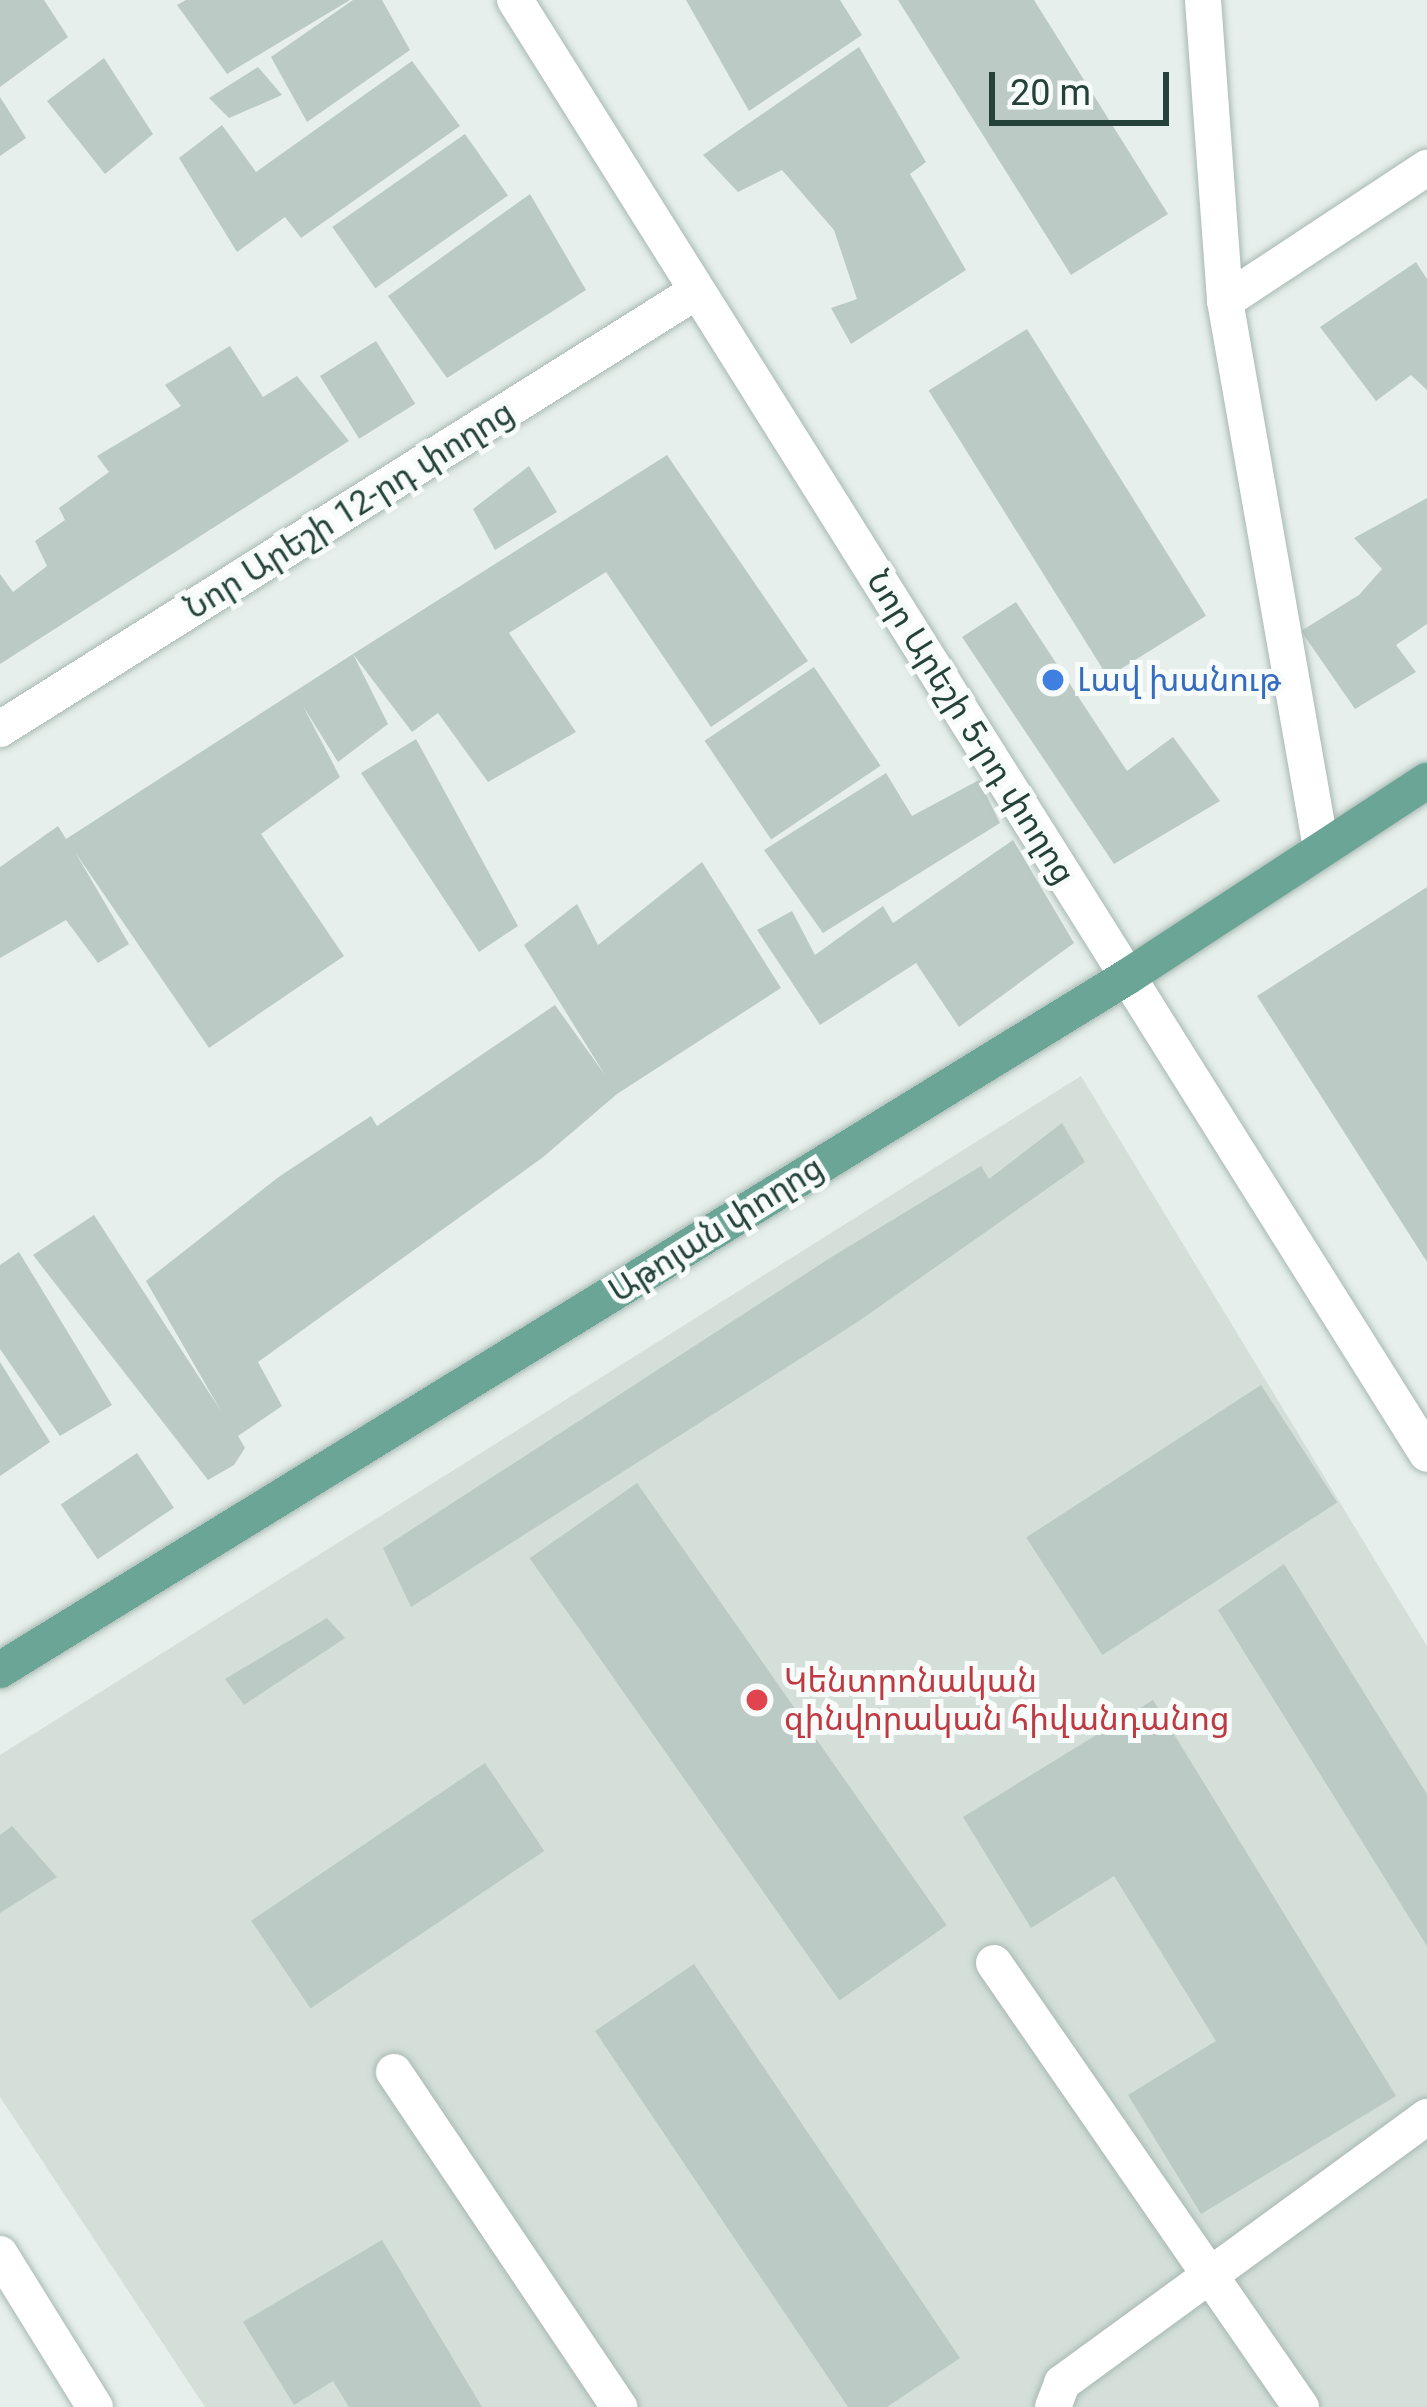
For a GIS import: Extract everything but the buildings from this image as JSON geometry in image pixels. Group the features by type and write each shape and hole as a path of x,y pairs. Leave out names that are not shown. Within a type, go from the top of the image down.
{"main road":[{"name":"Աթոյան փողոց","path":"0,1670 1127,977 1427,781"}],"street":[{"name":"Նոր Արեշի 5-րդ փողոց","path":"515,0 1427,1454"},
{"path":"1203,0 1226,301 1321,848"},
{"path":"1226,301 1427,168"},
{"name":"Նոր Արեշի 12-րդ փողոց","path":"0,729 697,291"},
{"path":"994,1963 1301,2407"},
{"path":"394,2072 619,2407"},
{"path":"1053,2407 1062,2383 1213,2279 1427,2117"},
{"path":"0,2254 12,2302 95,2407"}],"shaded area":[{"name":"Կենտրոնական զինվորական հիվանդանոց","path":"1081,1076 1427,1646 1427,2407 205,2407 0,2097 0,1755"}],"place":[{"name":"Լավ խանութ","path":"1053,680"},
{"name":"Կենտրոնական զինվորական հիվանդանոց","path":"757,1700"}]}
